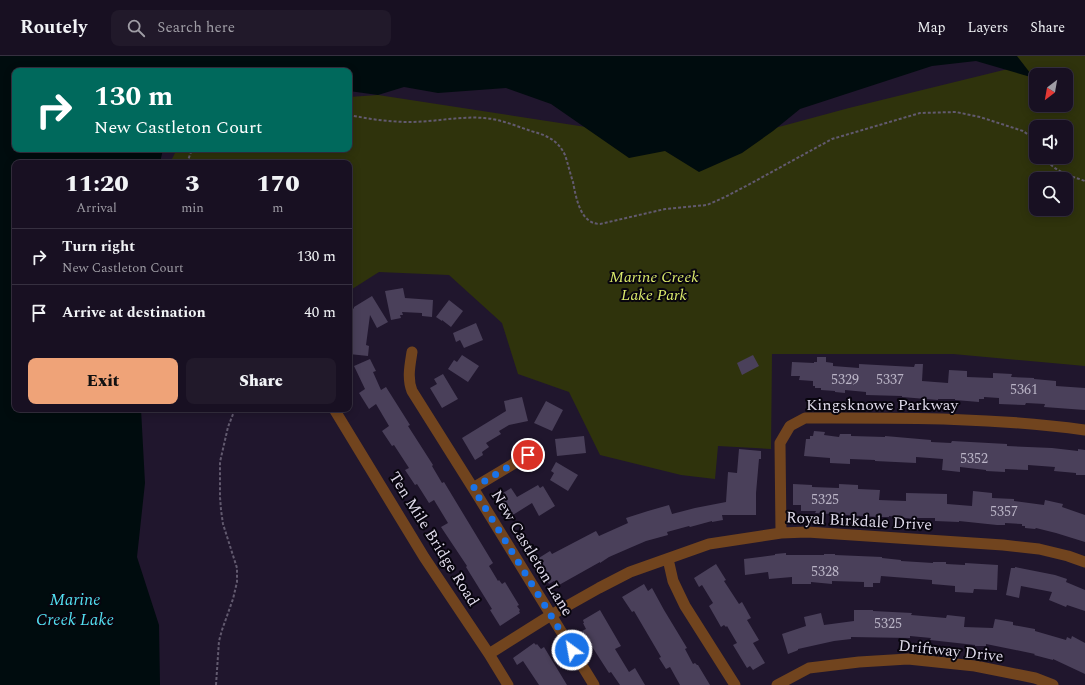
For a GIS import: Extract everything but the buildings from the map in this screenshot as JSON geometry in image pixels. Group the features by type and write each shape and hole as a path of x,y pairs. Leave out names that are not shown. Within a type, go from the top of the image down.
{"street":[{"name":"New Castleton Lane","path":"412,352 409,377 409,384 412,391 594,685"},
{"name":"Ten Mile Bridge Road","path":"336,412 424,557 508,685"},
{"name":"Kingsknowe Parkway","path":"781,533 780,443 790,426 805,418 945,418 1060,426 1085,430"},
{"path":"473,488 528,455"},
{"name":"Royal Birkdale Drive","path":"489,654 551,615 630,572 709,544 781,533 807,532 1039,548 1085,562"},
{"path":"668,559 673,581 685,606 735,685"},
{"name":"Driftway Drive","path":"777,685 808,668 859,662 908,659 975,666 1035,678 1053,685"}],"path":[{"path":"352,115 410,122 483,118 499,121 544,135 554,141 566,154 576,198 581,210 589,221 595,224 665,209 707,205 748,185 832,139 920,113 956,112 980,117 1023,131 1029,135"},
{"path":"1050,164 1057,170 1085,181"},
{"path":"216,685 219,641 237,582 237,568 225,530 221,510 220,474 220,462 224,444 234,412"}],"green space":[{"name":"Marine Creek Lake Park","path":"1012,56 1085,56 1085,366 953,354 772,354 771,449 718,446 715,479 681,475 600,455 569,392 518,374 502,323 449,275 379,272 352,289 352,160 172,160 176,152 352,152 352,97 378,95 586,127 682,153 849,108 1024,65"}],"water":[{"name":"Marine Creek Lake","path":"0,56 1017,56 1029,72 1029,77 976,61 932,66 800,109 773,131 742,153 699,172 665,151 629,158 551,104 506,88 438,93 404,87 378,95 352,91 352,68 12,68 12,152 162,152 161,160 12,160 12,412 141,412 145,483 137,557 159,625 160,685 0,685"}],"route":[{"path":"528,455 473,488 572,650"}]}
